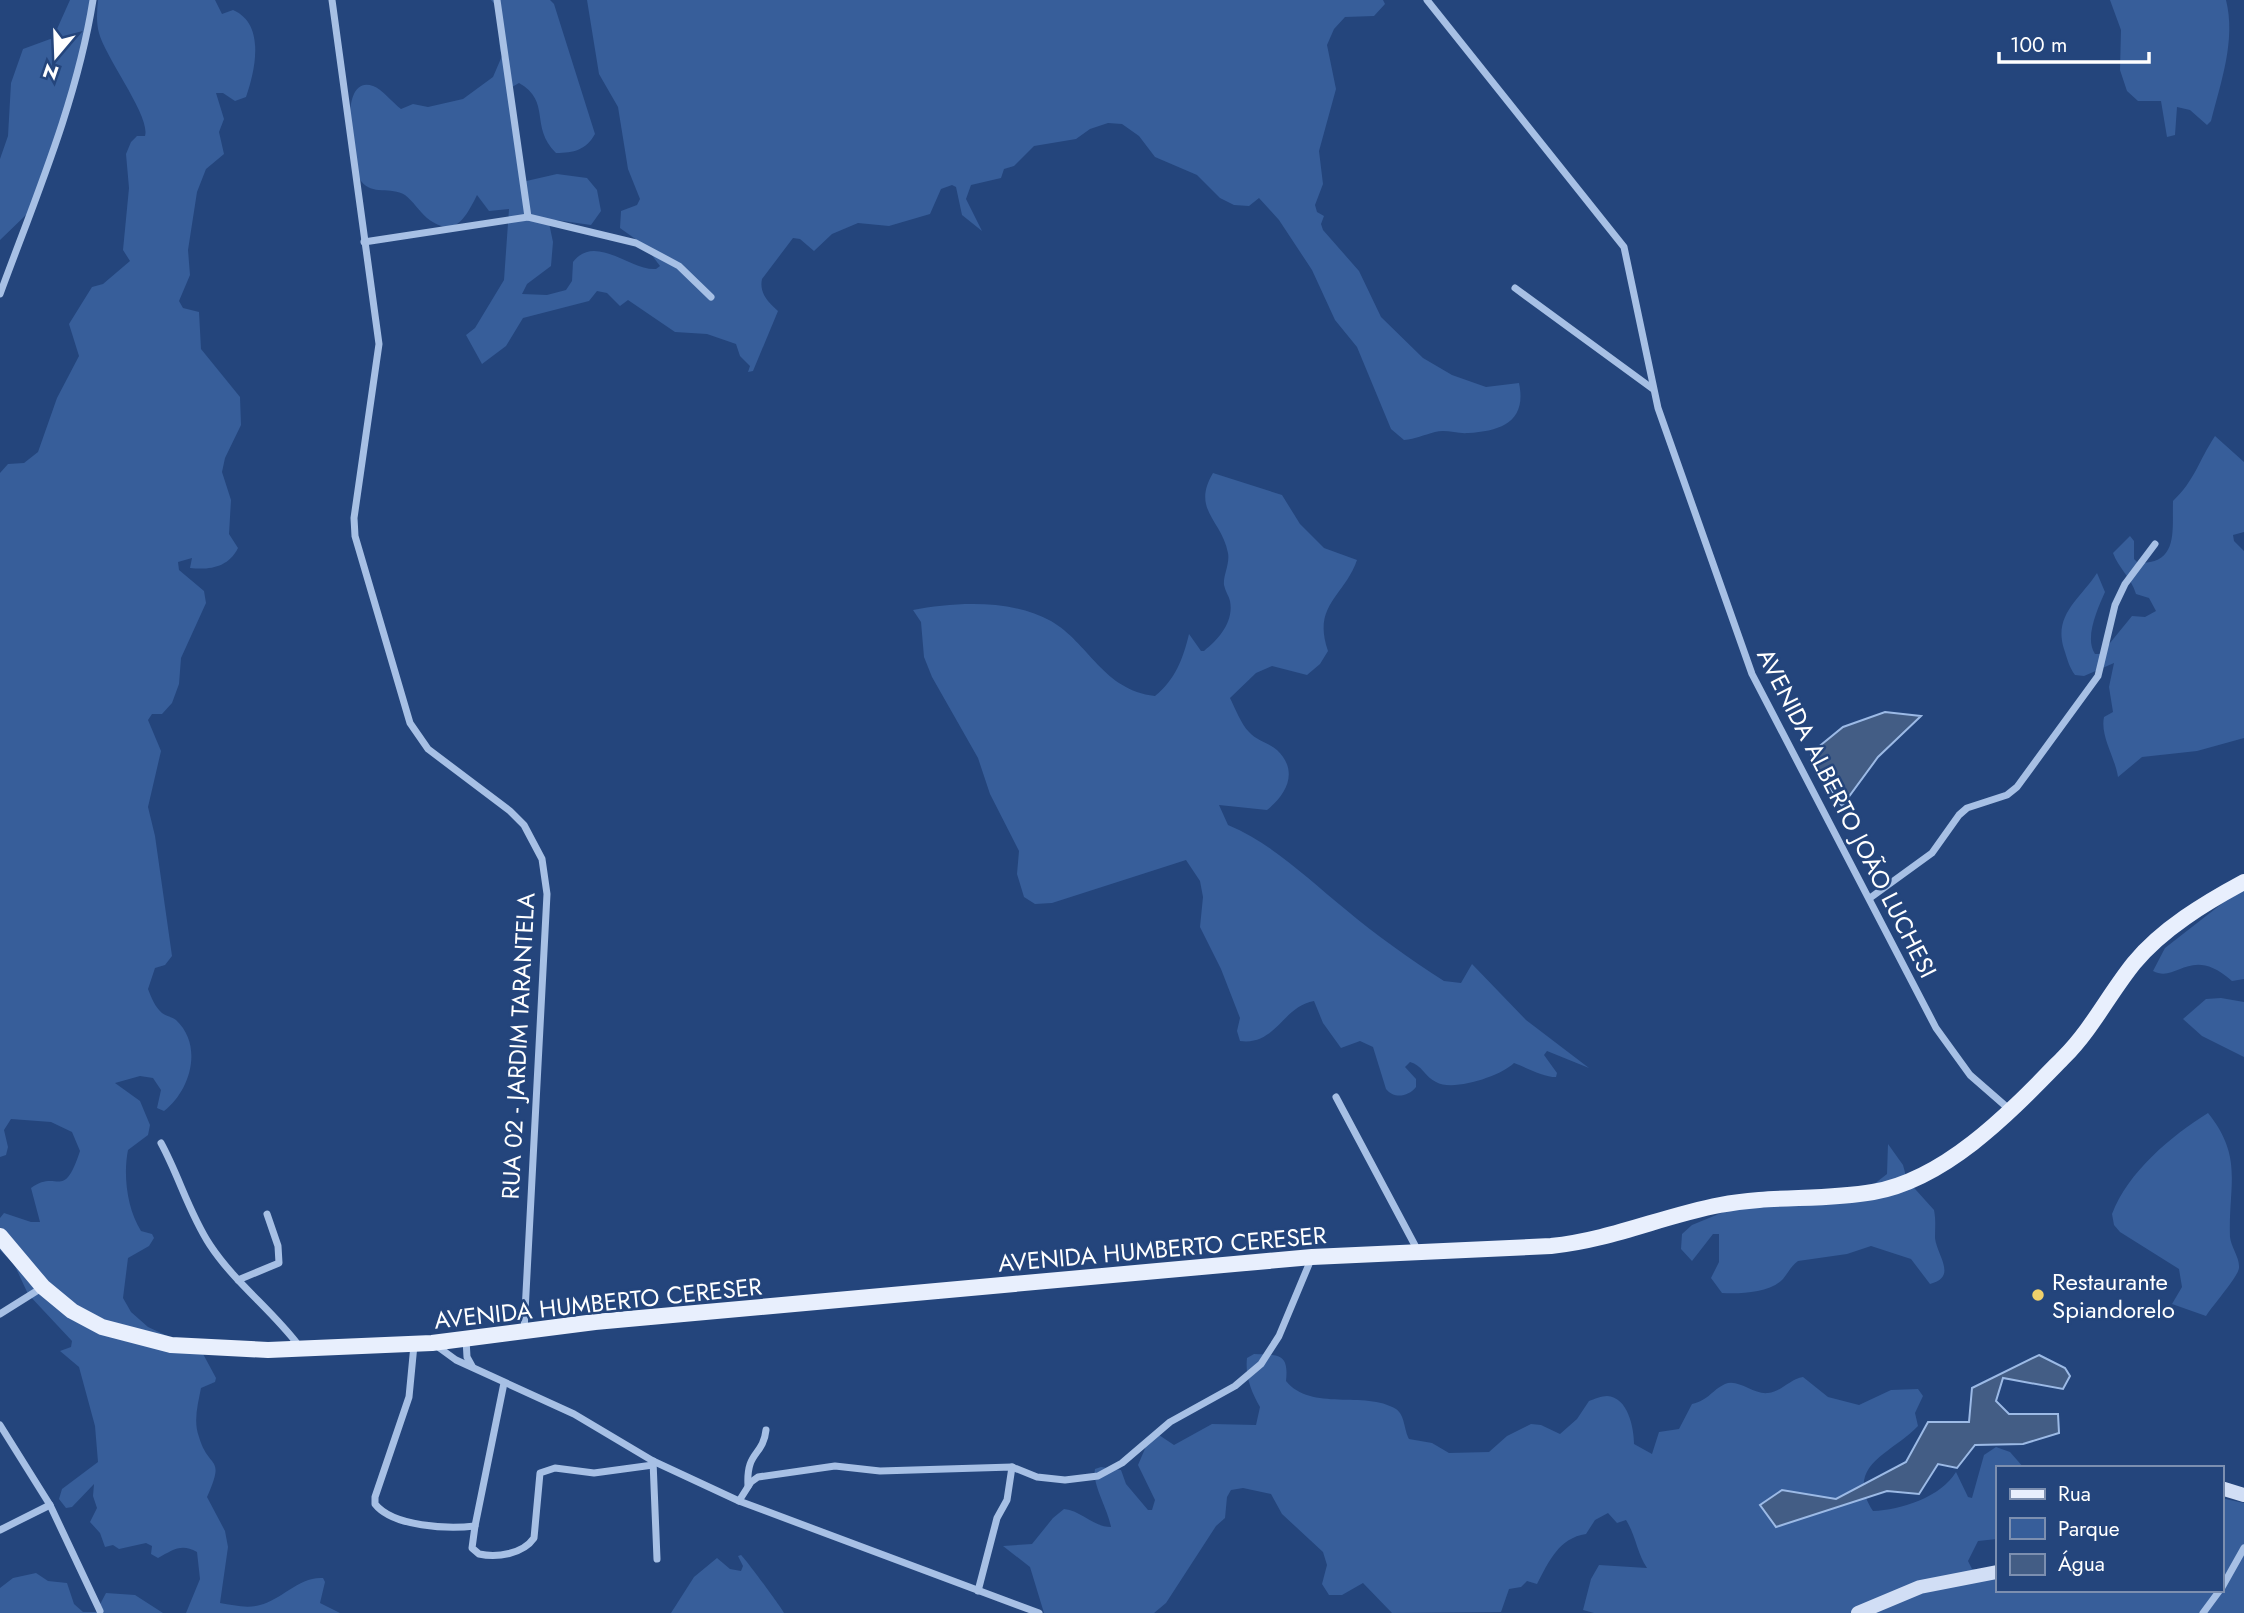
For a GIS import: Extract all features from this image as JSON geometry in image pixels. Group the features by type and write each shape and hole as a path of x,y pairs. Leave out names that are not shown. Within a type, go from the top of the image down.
{"main road":[{"name":"AVENIDA HUMBERTO CERESER","path":"0,1236 43,1287 72,1311 102,1327 134,1338 171,1345 302,1349 414,1345 595,1322 1312,1257 1578,1243 1738,1201 1873,1192 1902,1185 1937,1167 2009,1109 2073,1046 2135,962 2151,946 2184,919 2244,882"}],"street":[{"path":"0,295 82,53 93,0"},
{"path":"332,0 364,242 528,217 636,243 679,266 710,297"},
{"path":"497,0 528,217"},
{"name":"AVENIDA ALBERTO JOÃO LUCHESI","path":"1427,0 1617,234 1629,262 1653,390 1752,674 1936,1028 1970,1075 2009,1109"},
{"name":"RUA 02 - JARDIM TARANTELA","path":"364,242 379,344 354,518 355,536 410,723 428,750 510,811 524,825 542,859 547,894 524,1331"},
{"path":"1515,288 1653,390"},
{"path":"1870,898 1932,853 1967,808 2007,795 2017,787 2098,676 2115,605 2125,584 2155,544"},
{"path":"1336,1097 1418,1251"},
{"path":"161,1143 177,1173 189,1207 211,1245 237,1280 302,1349"},
{"path":"237,1280 279,1263 278,1247 267,1214"},
{"path":"739,1501 748,1486 768,1474 835,1466 880,1471 1012,1467 1037,1477 1065,1480 1098,1476 1122,1464 1170,1422 1235,1385 1255,1370 1272,1351 1312,1257"},
{"path":"0,1314 43,1287"},
{"path":"466,1339 467,1357 473,1367"},
{"path":"432,1343 444,1353 574,1414 653,1463 739,1501 1039,1613"},
{"path":"414,1345 409,1396 375,1497 375,1504 385,1513 415,1523 475,1526"},
{"path":"505,1383 475,1526 472,1548 479,1554 515,1552 528,1547 534,1538 540,1473 555,1468 594,1473 653,1463"},
{"path":"0,1425 50,1505 100,1611"},
{"path":"748,1486 747,1467 764,1442 766,1430"},
{"path":"653,1463 657,1559"},
{"path":"978,1591 996,1518 1007,1500 1012,1467"},
{"path":"2223,1489 2244,1495"},
{"path":"0,1530 50,1505"},
{"path":"2223,1586 2244,1548"},
{"path":"1858,1613 1920,1587 1996,1572"},
{"path":"2203,1613 2219,1592"}],"green space":[{"path":"70,0 91,0 78,82 44,177 28,213 0,240 0,159 8,136 11,83 23,49 53,38"},
{"path":"98,0 215,0 222,14 233,10 243,17 250,26 255,49 255,62 246,97 235,101 223,93 216,93 224,119 219,132 224,154 206,169 197,192 188,250 190,275 179,301 183,308 199,312 201,349 240,397 241,425 225,458 222,472 231,500 229,534 238,548 229,560 211,568 190,568 192,558 178,562 179,570 204,591 206,603 181,658 179,684 172,703 162,714 152,714 148,720 161,751 148,807 155,836 172,956 165,965 155,968 148,989 160,1011 176,1020 185,1031 190,1042 191,1055 187,1080 181,1092 164,1111 157,1108 161,1090 153,1078 140,1076 115,1083 140,1101 150,1125 148,1135 128,1150 126,1181 136,1222 141,1231 152,1234 154,1238 149,1246 128,1258 123,1298 131,1312 148,1327 202,1352 216,1378 215,1382 201,1388 196,1419 203,1448 215,1468 207,1497 225,1531 228,1547 220,1603 245,1607 260,1605 298,1584 323,1578 325,1582 320,1603 340,1613 186,1613 200,1579 197,1552 182,1548 158,1558 151,1554 152,1546 146,1543 119,1549 113,1545 105,1547 100,1533 90,1522 97,1508 93,1496 94,1484 72,1507 66,1508 59,1499 62,1489 98,1462 95,1426 79,1367 60,1351 71,1347 72,1341 28,1294 14,1264 0,1250 0,1218 4,1213 31,1222 40,1222 31,1188 48,1181 64,1180 74,1167 80,1151 72,1132 51,1122 11,1119 4,1130 8,1147 6,1155 0,1157 0,473 8,464 24,463 38,452 57,398 79,356 69,324 92,287 103,284 130,261 123,250 129,188 126,154 137,136 145,136 145,127 135,101 103,44 97,21"},
{"path":"491,0 550,0 554,4 595,134 588,144 579,150 556,153 543,133 535,98 519,83 512,87 516,147 522,182 557,174 587,178 597,190 601,211 591,225 556,220 549,223 553,242 551,266 527,284 522,294 547,295 566,290 572,281 573,262 582,254 592,251 613,255 646,268 656,269 660,266 645,246 620,228 621,211 637,205 640,199 628,169 618,107 599,74 587,0 1383,0 1385,4 1374,16 1345,17 1334,29 1327,45 1336,89 1319,151 1323,184 1315,205 1317,212 1324,216 1321,224 1323,230 1359,271 1381,317 1423,358 1452,375 1486,387 1519,383 1519,407 1509,422 1491,430 1464,433 1439,431 1404,440 1391,429 1357,347 1335,320 1312,270 1279,220 1259,198 1249,206 1234,205 1220,198 1197,175 1155,157 1139,136 1122,124 1108,123 1090,129 1076,139 1034,146 1014,166 1004,169 1001,178 971,185 966,199 982,231 962,215 956,187 952,185 941,189 930,214 889,226 858,223 832,234 814,251 800,239 793,238 762,279 763,293 778,311 753,371 748,372 750,366 740,356 736,344 707,334 675,332 628,300 620,306 607,293 597,291 589,301 523,318 506,346 482,364 466,335 475,328 504,280 509,209 489,211 477,195 464,218 445,227 427,218 400,192 365,186 357,173 350,124 354,94 361,86 373,86 401,109 413,104 428,107 463,99 493,77 502,56 499,14"},
{"path":"2110,0 2226,0 2229,30 2226,61 2211,121 2207,125 2190,110 2177,107 2175,135 2167,137 2161,101 2138,101 2127,91 2120,70 2121,30"},
{"path":"2215,436 2244,462 2244,532 2233,535 2234,541 2244,551 2244,738 2197,751 2142,757 2118,777 2103,724 2104,717 2113,712 2109,687 2114,663 2084,676 2075,675 2064,649 2062,626 2070,608 2097,573 2105,592 2091,632 2095,654 2101,654 2132,616 2145,617 2156,611 2149,598 2136,594 2113,553 2130,536 2134,541 2134,559 2138,563 2151,562 2167,552 2172,534 2173,501 2191,478"},
{"path":"1213,473 1282,495 1300,524 1324,548 1357,560 1327,612 1324,635 1328,651 1320,664 1307,675 1272,666 1256,673 1230,698 1246,729 1277,750 1288,766 1289,774 1285,790 1267,810 1219,805 1228,825 1275,852 1369,928 1444,981 1461,983 1472,964 1526,1020 1589,1068 1547,1051 1544,1055 1557,1073 1556,1077 1514,1063 1499,1073 1476,1081 1444,1085 1410,1062 1405,1067 1416,1079 1416,1087 1401,1096 1386,1089 1373,1047 1360,1041 1341,1048 1323,1023 1314,1001 1294,1010 1262,1038 1240,1041 1237,1031 1240,1018 1221,969 1200,927 1203,897 1200,881 1186,860 1052,903 1035,904 1024,897 1017,874 1019,851 990,794 978,758 932,677 924,657 921,622 913,610 983,604 1036,614 1064,630 1122,685 1155,696 1168,683 1177,668 1189,634 1201,651 1204,651 1220,635 1230,616 1230,601 1224,585 1228,553 1206,506 1207,486"},
{"path":"2244,890 2244,979 2232,981 2218,970 2195,965 2170,973 2153,971 2165,948 2233,895"},
{"path":"2221,998 2244,1002 2244,1057 2202,1036 2183,1019 2206,999"},
{"path":"2208,1113 2219,1129 2230,1158 2230,1237 2239,1268 2206,1316 2172,1304 2182,1287 2179,1269 2120,1232 2114,1225 2112,1214 2129,1184 2152,1156"},
{"path":"1888,1144 1903,1165 1907,1180 1934,1210 1935,1238 1944,1265 1943,1276 1938,1281 1930,1284 1911,1259 1871,1246 1847,1254 1798,1261 1777,1284 1763,1290 1722,1293 1711,1278 1719,1262 1719,1234 1713,1234 1692,1261 1681,1249 1682,1234 1692,1225 1726,1211 1864,1192 1887,1174"},
{"path":"1254,1354 1280,1357 1286,1365 1286,1381 1309,1396 1369,1401 1396,1409 1401,1415 1409,1439 1432,1443 1449,1453 1489,1452 1507,1436 1531,1424 1541,1425 1560,1434 1577,1419 1589,1401 1605,1396 1614,1398 1625,1407 1633,1430 1634,1444 1652,1454 1659,1432 1679,1429 1692,1404 1725,1384 1735,1383 1757,1392 1768,1393 1803,1377 1828,1397 1859,1405 1891,1390 1918,1389 1923,1396 1915,1413 1918,1426 1875,1461 1867,1471 1865,1495 1873,1511 1908,1505 1931,1495 1956,1472 1968,1497 1972,1498 1984,1455 1996,1447 2010,1452 2022,1466 1996,1466 1996,1539 1978,1541 1968,1561 1972,1569 1996,1573 1996,1592 2223,1592 2223,1498 2244,1503 2244,1613 1594,1613 1583,1610 1591,1579 1599,1565 1647,1568 1626,1520 1617,1523 1608,1513 1595,1520 1586,1534 1569,1540 1556,1552 1537,1584 1527,1581 1521,1587 1509,1589 1501,1612 1392,1613 1363,1583 1342,1595 1329,1595 1322,1584 1327,1565 1323,1552 1282,1514 1271,1494 1243,1488 1231,1490 1227,1497 1225,1518 1216,1526 1166,1603 1154,1613 1044,1613 1030,1567 1003,1546 1032,1544 1064,1509 1111,1527 1096,1482 1095,1469 1101,1467 1121,1470 1126,1484 1148,1510 1152,1510 1155,1500 1138,1465 1147,1444 1159,1435 1174,1445 1212,1424 1256,1425 1260,1407 1249,1383 1247,1358"},
{"path":"741,1555 784,1613 671,1613 694,1577 717,1558 730,1569 741,1571 743,1566 738,1556"},
{"path":"36,1573 48,1581 67,1583 74,1604 83,1612 96,1612 106,1593 135,1595 163,1613 0,1613 0,1588 13,1578"}],"water":[{"path":"1885,712 1921,716 1878,757 1842,806 1817,771 1811,753 1843,727"},
{"path":"2039,1355 2065,1368 2070,1376 2063,1389 2003,1378 1996,1401 2009,1414 2058,1414 2059,1433 2023,1444 1975,1445 1957,1468 1938,1464 1919,1494 1887,1491 1776,1527 1760,1505 1782,1490 1836,1499 1906,1462 1928,1422 1969,1422 1972,1388"}],"place":[{"name":"Restaurante Spiandorelo","path":"2038,1295"}]}
